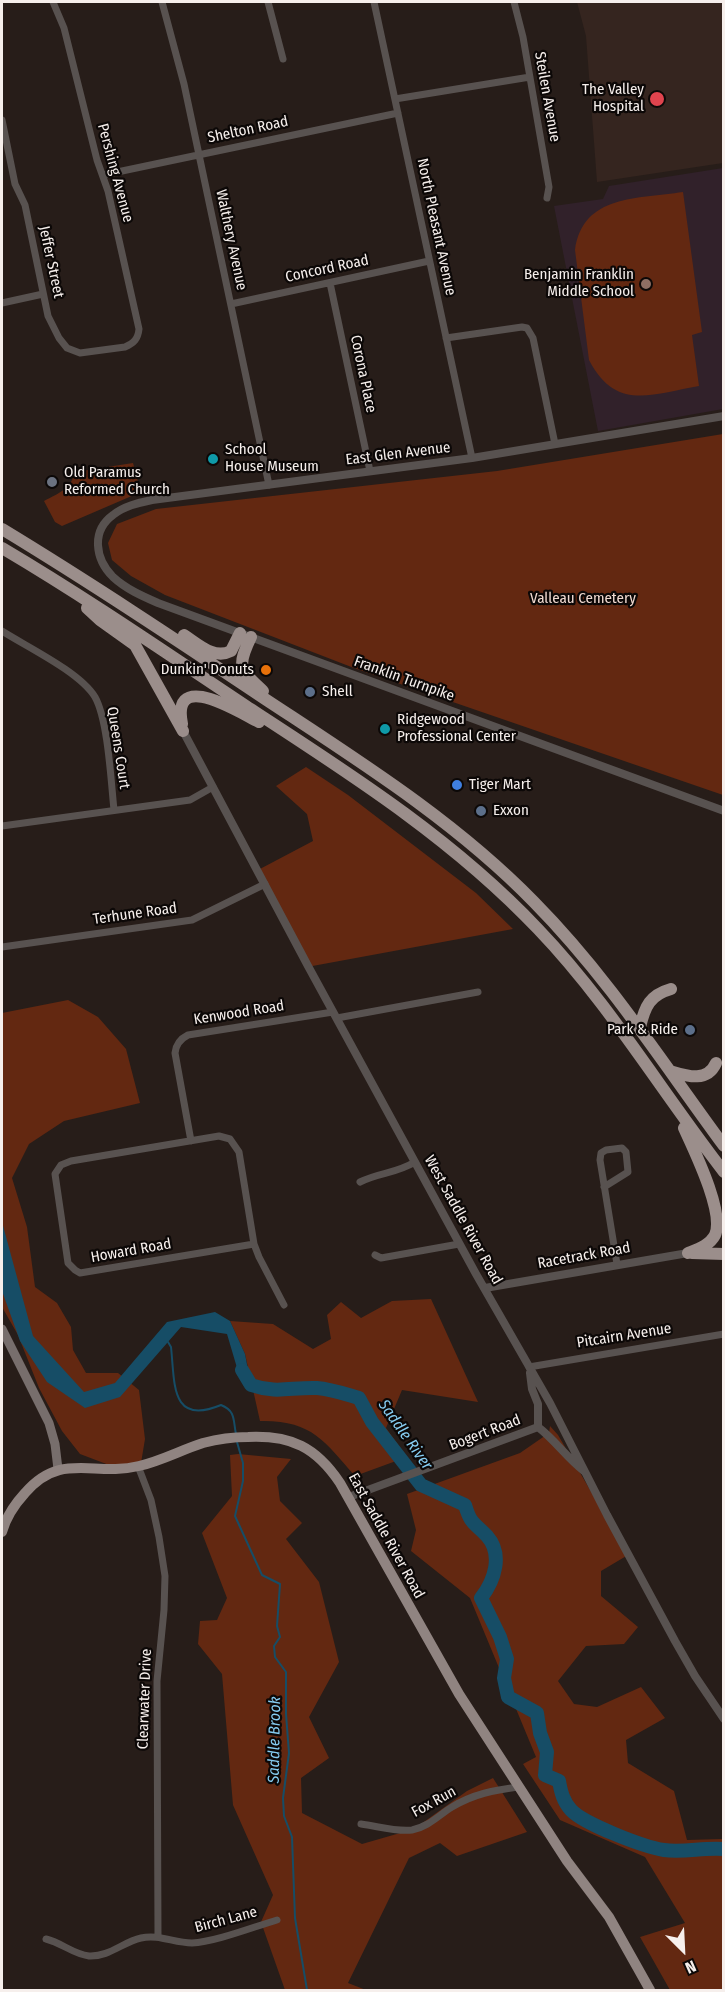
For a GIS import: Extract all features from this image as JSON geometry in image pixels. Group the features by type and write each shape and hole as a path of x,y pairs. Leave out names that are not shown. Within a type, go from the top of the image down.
{"highway":[{"path":"2,529 127,608 410,796 495,864 571,941 640,1027 723,1146"},
{"path":"2,548 292,736 417,821 460,855 544,935 584,981 618,1024 723,1172"},
{"path":"65,587 100,620 135,645 183,731"},
{"path":"127,608 172,627 216,654 231,651 246,635"},
{"path":"246,635 242,658 244,672 286,713"},
{"path":"183,731 180,713 182,706 190,698 199,696 218,700 292,736"},
{"path":"640,1027 645,1007 650,999 656,994 671,989"},
{"path":"670,1071 699,1077 711,1072 716,1063"},
{"path":"685,1093 723,1131"},
{"path":"672,1102 704,1171 718,1218 717,1232 712,1240 688,1253"},
{"path":"688,1253 723,1254"}],"main road":[{"path":"2,1329 49,1423 55,1444 58,1469 44,1475 30,1487 13,1507 2,1532"},
{"name":"East Saddle River Road","path":"58,1469 69,1467 112,1469 138,1466 202,1443 236,1437 284,1438 305,1446 329,1468 349,1497 459,1694 567,1861 609,1917 650,1990"}],"street":[{"name":"Pershing Avenue","path":"53,2 64,28 97,160 103,175 139,329 136,340 125,348"},
{"name":"Walthery Avenue","path":"162,2 199,154 269,485"},
{"path":"268,2 283,59"},
{"name":"North Pleasant Avenue","path":"374,2 472,458"},
{"name":"Steilen Avenue","path":"514,2 523,37 549,187 547,198"},
{"path":"395,99 530,77"},
{"name":"Shelton Road","path":"103,175 398,113"},
{"name":"Jeffer Street","path":"2,120 15,184 25,205 48,316 58,338 67,348 80,352 125,348"},
{"name":"Concord Road","path":"231,304 429,261"},
{"name":"Corona Place","path":"330,283 370,471"},
{"path":"2,303 43,294"},
{"path":"446,338 522,327 530,331 555,444"},
{"name":"East Glen Avenue","path":"98,545 100,531 108,520 135,504 163,498 472,458 723,416"},
{"name":"Franklin Turnpike","path":"98,545 99,557 108,571 131,590 168,607 723,811"},
{"name":"Queens Court","path":"2,631 79,679 95,697 103,718 114,810"},
{"name":"West Saddle River Road","path":"183,731 459,1244 587,1473 680,1650 723,1719"},
{"path":"2,826 190,800 213,787"},
{"name":"Terhune Road","path":"2,947 192,920 265,884"},
{"path":"335,1015 478,992"},
{"name":"Kenwood Road","path":"191,1141 176,1053 178,1043 183,1038 188,1035 335,1015"},
{"path":"191,1141 219,1136 235,1143 239,1152 254,1244 284,1305"},
{"name":"Howard Road","path":"191,1141 71,1161 59,1167 54,1177 68,1263 75,1270 85,1273 254,1244"},
{"path":"604,1187 628,1172 626,1152 622,1148 606,1150 601,1153 600,1160 604,1187 617,1264"},
{"path":"360,1182 373,1176 395,1172 415,1162"},
{"path":"375,1255 381,1258 459,1244"},
{"name":"Racetrack Road","path":"485,1288 688,1253"},
{"name":"Pitcairn Avenue","path":"529,1366 723,1334"},
{"name":"Bogert Road","path":"349,1497 538,1427 538,1404 532,1389 529,1366"},
{"path":"538,1427 554,1440 574,1464 587,1473"},
{"name":"Clearwater Drive","path":"138,1466 151,1500 165,1576 157,1681 158,1936"},
{"name":"Fox Run","path":"361,1824 412,1830 429,1823 451,1807 476,1795 518,1787"},
{"name":"Birch Lane","path":"46,1939 56,1941 80,1954 96,1956 140,1938 158,1936 193,1943 277,1920"}],"shaded area":[{"name":"The Valley Hospital","path":"577,2 723,2 723,163 597,182 586,36"},
{"name":"Benjamin Franklin Middle School","path":"723,168 723,409 598,431 554,206 603,199 609,186"}],"green space":[{"path":"683,192 702,332 692,335 699,386 651,395 623,393 611,387 589,360 575,250 580,232 589,218 615,203"},
{"name":"Valleau Cemetery","path":"723,434 723,795 354,668 165,595 131,576 112,560 108,543 117,524 156,509 497,471"},
{"path":"133,463 141,492 62,526 55,522 44,501 67,487 75,472"},
{"path":"306,767 348,795 476,893 513,929 307,967 258,870 313,841 307,814 276,786"},
{"path":"68,1000 98,1017 126,1049 140,1103 64,1121 29,1144 12,1178 27,1227 35,1287 57,1303 71,1327 73,1350 86,1373 118,1373 139,1390 145,1439 141,1463 109,1465 80,1454 62,1431 39,1388 18,1335 2,1307 2,1013"},
{"path":"431,1299 478,1402 402,1390 386,1428 407,1457 355,1476 325,1443 305,1429 292,1424 260,1421 245,1354 230,1321 273,1324 313,1349 331,1339 327,1315 341,1302 361,1318 392,1301"},
{"path":"550,1426 558,1435 628,1555 601,1571 601,1596 638,1627 624,1644 586,1646 558,1681 574,1704 597,1707 641,1687 665,1718 626,1740 628,1763 674,1791 687,1840 723,1839 723,1990 670,1990 640,1937 685,1923 645,1857 560,1820 523,1764 536,1757 470,1598 411,1551 416,1530 407,1494 520,1453 549,1433"},
{"path":"230,1455 291,1459 277,1477 280,1501 302,1523 286,1539 319,1582 339,1662 309,1717 329,1758 301,1778 302,1813 362,1844 414,1829 467,1791 493,1778 527,1832 457,1856 440,1843 409,1858 348,1983 366,1990 285,1990 261,1922 273,1895 233,1805 222,1674 198,1644 200,1621 217,1620 227,1598 202,1533 232,1496"}],"water":[{"path":"2,1222 33,1336 84,1392 115,1383 167,1322 215,1312 230,1321 245,1354 251,1385 240,1378 227,1334 181,1327 120,1397 85,1408 47,1382 20,1341 2,1291"}],"waterway":[{"name":"Saddle Brook","path":"168,1342 171,1347 178,1397 192,1410 204,1410 221,1405 226,1407 232,1413 236,1434"},
{"name":"Saddle River","path":"242,1370 251,1385 260,1388 276,1390 317,1388 359,1398 372,1422 421,1485 465,1505 471,1520 487,1536 495,1551 493,1575 481,1598 500,1637 507,1659 504,1678 508,1697 537,1713 540,1733 547,1752 545,1775 559,1781 563,1796 571,1810 601,1828 655,1848 672,1851 724,1849"},
{"name":"Saddle Brook","path":"237,1442 243,1463 243,1481 235,1516 262,1575 280,1584 277,1626 280,1637 274,1646 275,1657 286,1672 289,1753 283,1798 284,1816 292,1837 295,1918 307,1990"}],"place":[{"name":"The Valley Hospital","path":"657,99"},
{"name":"Benjamin Franklin Middle School","path":"646,284"},
{"name":"School House Museum","path":"213,459"},
{"name":"Old Paramus Reformed Church","path":"52,482"},
{"name":"Dunkin' Donuts","path":"266,670"},
{"name":"Shell","path":"310,692"},
{"name":"Ridgewood Professional Center","path":"385,729"},
{"name":"Tiger Mart","path":"457,785"},
{"name":"Exxon","path":"481,811"},
{"name":"Park & Ride","path":"690,1030"}]}
